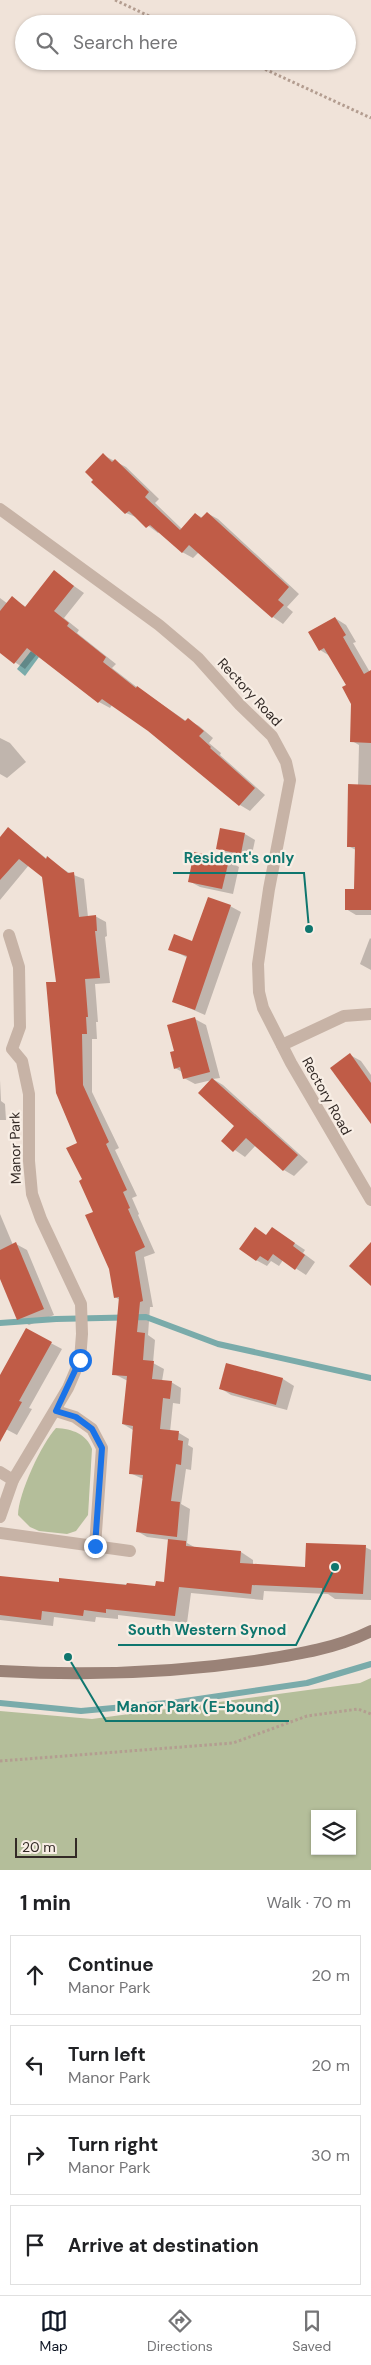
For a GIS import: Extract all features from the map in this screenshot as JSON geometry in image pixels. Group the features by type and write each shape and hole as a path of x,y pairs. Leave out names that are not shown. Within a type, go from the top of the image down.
{"main road":[{"path":"0,1671 123,1672 240,1663 288,1656 335,1646 371,1631"}],"street":[{"name":"Rectory Road","path":"0,509 159,626 198,658 240,705 272,736 286,762 290,780 269,888 258,964 259,992 263,1008 282,1045 371,1200"},
{"name":"Manor Park","path":"0,1517 13,1480 56,1411 80,1360 82,1334 81,1304 41,1219 32,1194 29,1094 22,1061 6,1048 20,1027 19,967 9,936"},
{"path":"282,1045 344,1016 371,1014"},
{"path":"56,1411 76,1417 92,1429 102,1448 95,1546"},
{"path":"0,1472 13,1480"},
{"path":"0,1533 130,1551"}],"path":[{"path":"115,0 147,15"},
{"path":"266,70 371,118"},
{"path":"0,1761 233,1743 307,1716 358,1709 371,1714"}],"green space":[{"path":"56,1428 78,1433 92,1449 88,1515 76,1531 67,1534 39,1531 30,1527 18,1515 26,1482 44,1445"},
{"path":"371,1678 371,1870 0,1870 0,1711 92,1719 360,1683"}],"water":[{"path":"31,651 39,657 25,676 17,669"}],"building":[{"path":"103,453 112,462 115,459 149,492 145,497 180,530 195,513 201,518 207,512 289,587 278,600 284,605 272,618 189,545 182,553 150,525 146,528 129,511 125,514 91,482 93,480 85,472"},
{"path":"54,570 74,586 54,611 69,623 67,626 106,657 103,662 136,688 137,686 185,721 188,718 204,731 199,736 255,788 239,806 148,731 102,699 98,703 27,648 14,664 0,653 0,611 12,596 25,607"},
{"path":"335,617 346,635 343,637 364,674 371,670 371,743 350,742 351,704 342,687 346,685 324,648 319,651 308,632"},
{"path":"348,784 371,785 371,910 345,910 345,889 354,889 355,847 347,847"},
{"path":"8,827 46,859 47,856 68,873 74,872 79,917 96,915 97,931 95,931 100,978 85,979 88,1017 86,1017 87,1034 82,1034 83,1085 109,1142 106,1144 127,1190 123,1192 130,1208 128,1209 145,1247 135,1252 143,1301 140,1302 137,1332 145,1333 143,1360 154,1361 152,1379 172,1381 170,1399 163,1398 160,1429 179,1431 178,1440 183,1441 181,1465 176,1464 171,1501 180,1502 177,1537 136,1532 143,1475 129,1474 133,1426 122,1424 127,1376 112,1375 119,1297 114,1298 109,1269 85,1215 93,1212 79,1181 82,1179 66,1148 77,1143 56,1093 46,982 56,982 42,877 19,859 0,880 0,837"},
{"path":"220,828 245,833 241,854 216,849"},
{"path":"194,852 229,860 222,889 188,882"},
{"path":"208,897 231,905 195,1010 172,1002 187,956 168,950 174,934 192,941"},
{"path":"195,1017 210,1072 183,1079 180,1067 174,1069 170,1052 174,1051 167,1025"},
{"path":"350,1053 371,1083 371,1124 330,1068"},
{"path":"212,1078 298,1155 283,1171 246,1138 233,1152 221,1141 234,1126 198,1093"},
{"path":"255,1227 266,1235 272,1227 295,1243 293,1246 305,1255 295,1270 273,1254 268,1261 260,1256 256,1261 239,1249"},
{"path":"16,1242 44,1309 17,1320 0,1279 0,1250"},
{"path":"371,1242 371,1286 349,1266"},
{"path":"26,1328 52,1342 19,1401 22,1402 0,1442 0,1375"},
{"path":"226,1363 283,1378 276,1405 219,1389"},
{"path":"168,1539 186,1541 186,1546 241,1551 240,1563 305,1567 306,1543 366,1545 363,1594 322,1592 322,1588 252,1585 251,1594 179,1587 175,1616 106,1609 106,1613 84,1610 83,1616 42,1611 41,1620 0,1615 0,1576 59,1582 59,1578 126,1585 127,1583 155,1586 156,1581 164,1582"}],"waterway":[{"path":"0,1323 56,1319 146,1317 218,1344 371,1378"},
{"path":"0,1703 81,1711 178,1702 307,1683 371,1664"}],"place":[{"name":"Resident's only","path":"309,929"},
{"name":"South Western Synod","path":"335,1567"},
{"name":"Manor Park (E-bound)","path":"68,1657"}],"route":[{"path":"80,1360 56,1411 76,1417 92,1429 102,1448 95,1546"}]}
